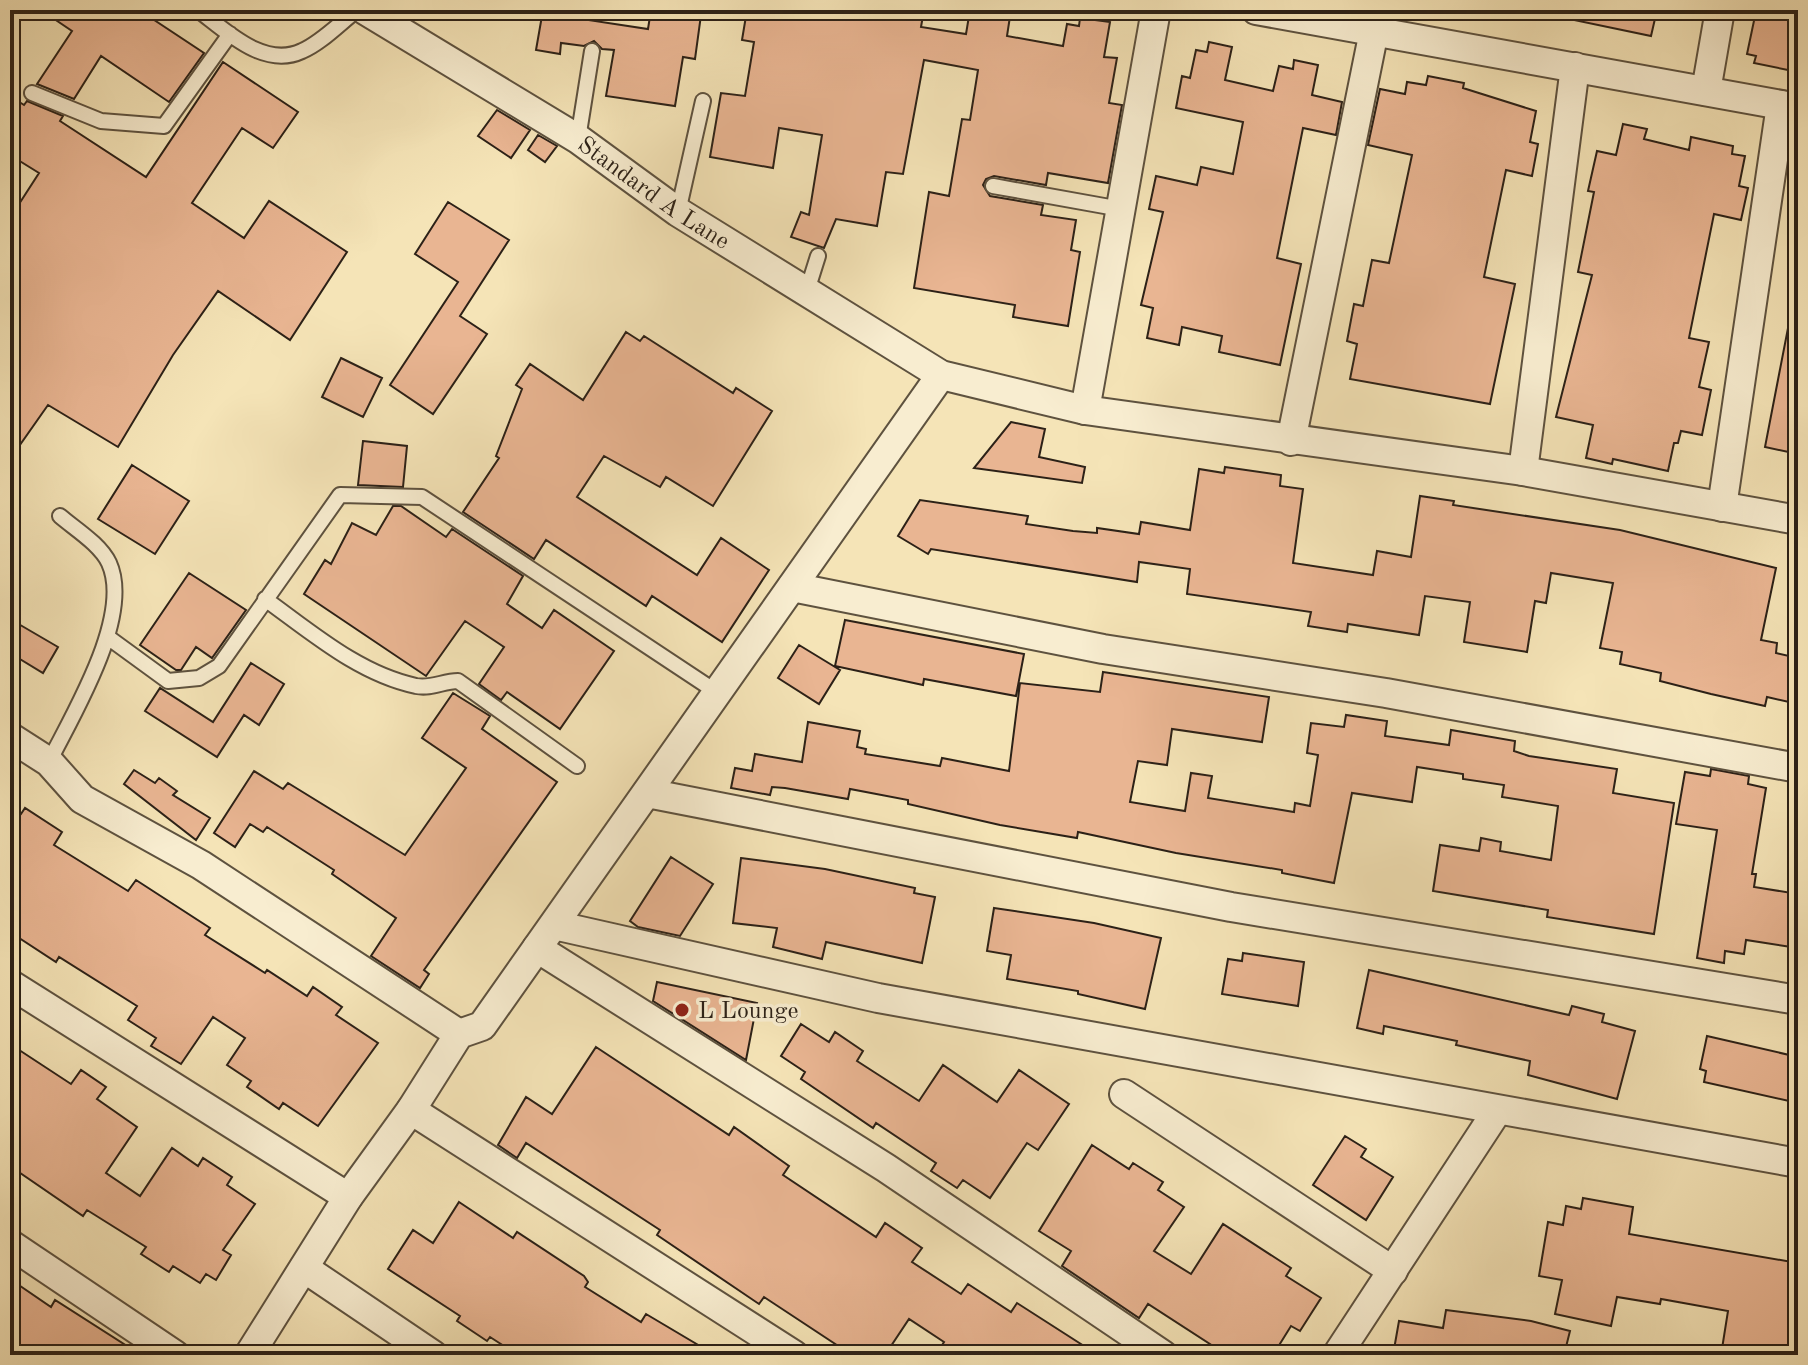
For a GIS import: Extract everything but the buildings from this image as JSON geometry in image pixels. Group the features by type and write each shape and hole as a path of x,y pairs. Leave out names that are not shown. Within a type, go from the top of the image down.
{"street":[{"name":"Standard A Lane","path":"365,10 399,20 578,139 678,212 941,375 1085,410 1523,471 1798,520"},
{"path":"1085,410 1156,10"},
{"path":"1256,10 1790,107 1722,507"},
{"path":"1706,91 1720,10"},
{"path":"1291,441 1374,31"},
{"path":"1523,471 1575,67"},
{"path":"249,1355 348,1197 411,1110 459,1034 482,1026 941,375"},
{"path":"792,587 1103,649 1386,693 1798,768"},
{"path":"10,737 49,762 82,799 201,865 459,1034"},
{"path":"647,793 1231,907 1798,1000"},
{"path":"546,937 1497,1111 1602,1125 1798,1163"},
{"path":"546,937 1163,1355"},
{"path":"10,984 348,1197"},
{"path":"1124,1094 1393,1271"},
{"path":"411,1110 794,1355"},
{"path":"1337,1355 1497,1111"},
{"path":"10,1244 175,1355"},
{"path":"304,1268 433,1355"}],"lane":[{"path":"198,10 256,51 278,55 302,52 357,10"},
{"path":"32,93 101,121 164,126 230,34"},
{"path":"578,139 592,51"},
{"path":"678,212 703,101"},
{"path":"993,186 1121,209"},
{"path":"807,291 818,256"},
{"path":"109,638 168,681 199,678 219,666 235,648 265,599 340,495 422,497 718,693"},
{"path":"49,762 109,638 113,582 104,554 60,516"},
{"path":"265,599 342,655 388,677 418,686 458,681 577,766"}],"place":[{"name":"L Lounge","path":"682,1010"}]}
